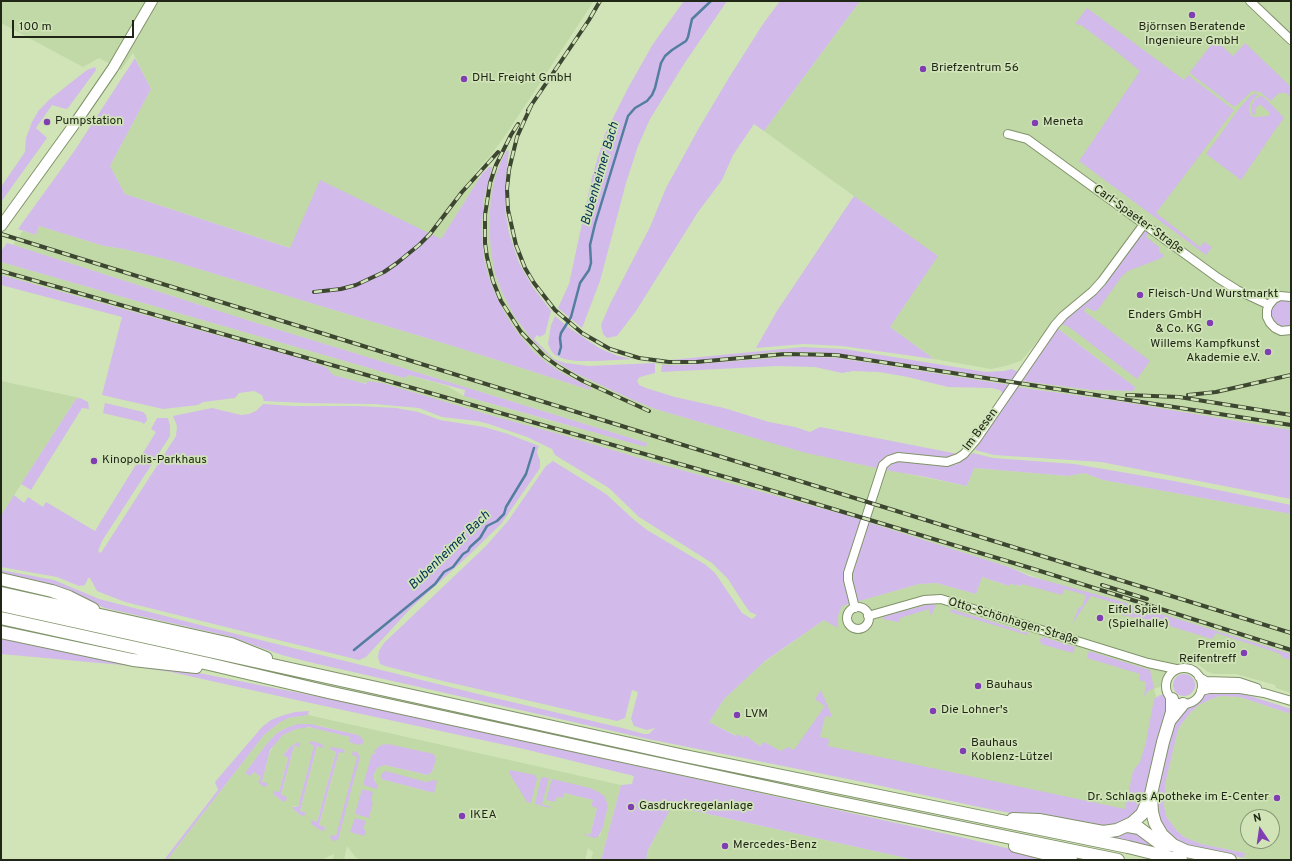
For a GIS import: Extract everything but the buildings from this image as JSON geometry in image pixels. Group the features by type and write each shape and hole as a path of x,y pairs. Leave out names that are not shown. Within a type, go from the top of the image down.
{"highway":[{"path":"1,579 52,591 87,605 107,616"},
{"path":"1,593 231,644 264,657 283,667"},
{"path":"1,605 680,755 1182,860"},
{"path":"1,618 590,749 1118,860"},
{"path":"1,632 145,662 247,673"},
{"path":"992,820 1020,818 1034,819 1103,832 1117,830 1128,826 1142,814 1151,794 1163,742 1177,701"},
{"path":"1151,794 1152,812 1155,823 1162,835 1172,845"},
{"path":"947,825 966,834 1071,860"},
{"path":"1128,826 1139,828 1159,843 1172,845 1186,851 1230,860"}],"main road":[{"path":"1,226 113,68 152,1"}],"street":[{"path":"1250,1 1291,40"},
{"name":"Carl-Spaeter-Straße","path":"1008,134 1027,139 1227,284 1269,305"},
{"name":"Im Besen","path":"855,608 848,580 849,571 885,462 898,457 947,462 964,454 976,440 1055,325 1102,281 1144,224"},
{"path":"1291,297 1280,296 1274,299 1267,310 1270,323 1275,328 1281,330 1291,330"},
{"name":"Otto-Schönhagen-Straße","path":"868,616 924,600 941,599 1156,666 1176,670"},
{"path":"855,608 863,609 868,616 867,624 863,628 852,628 848,624 848,613 855,608"},
{"path":"1156,666 1162,672 1166,680 1166,690 1177,701 1194,700 1201,691 1199,677"},
{"path":"1166,680 1169,675 1182,668 1195,672 1199,677 1206,681 1239,682 1256,688 1264,693"},
{"path":"1201,691 1231,688 1264,693 1291,702"}],"shaded area":[{"path":"1,1 594,1 507,133 491,155 474,174 479,179 441,239 291,248 125,194 110,166 151,89 133,53 121,70 99,58 83,67 1,23"},
{"path":"684,1 727,1 684,64 650,119 638,146 626,183 600,281 582,328 558,308 569,284 592,177 605,134 628,88 653,44"},
{"path":"780,1 860,1 764,131 754,124 733,155 722,180 698,212 636,311 617,336 607,338 603,334 601,325 610,304 650,227 666,188 730,76 763,24"},
{"path":"860,1 1291,1 1291,430 1117,401 1017,387 1021,381 1092,390 1134,391 1135,387 1052,324 1021,361 991,369 934,359 890,327 937,256 764,131"},
{"path":"1087,8 1184,80 1188,75 1234,110 1156,213 1200,247 1204,242 1212,247 1206,255 1079,161 1140,71 1081,25 1075,24"},
{"path":"1215,40 1233,56 1245,43 1291,87 1291,97 1286,93 1279,93 1271,101 1260,92 1252,91 1236,106 1233,106 1190,72"},
{"path":"135,58 151,89 110,166 125,194 290,248 320,180 441,239 482,174 489,167 492,167 484,199 482,223 483,255 488,275 496,296 517,332 533,351 562,373 591,388 590,390 456,347 169,260 124,249 104,246 39,226 36,235 18,229 75,150"},
{"path":"95,67 96,70 68,108 66,109 52,105 36,128 47,138 1,202 1,187 25,152 26,138 32,122 39,110 50,99 87,70"},
{"path":"1256,93 1258,95 1252,100 1249,106 1251,116 1255,117 1269,115 1269,112 1261,105 1255,109 1256,114 1253,115 1252,113 1251,106 1255,99 1261,96 1264,97 1284,118 1241,180 1206,154 1238,110 1250,96"},
{"path":"507,150 509,151 505,189 505,209 509,233 519,263 532,286 551,311 545,334 540,337 537,335 534,339 554,359 565,363 589,366 655,363 655,373 640,377 637,380 639,385 675,397 724,408 769,422 795,427 810,432 820,427 958,454 942,460 898,453 888,455 877,468 806,453 655,409 575,373 555,361 534,342 514,316 495,274 489,225 491,197 495,178"},
{"path":"492,167 498,169 491,197 489,225 495,274 514,316 534,342 555,361 575,373 633,400 655,409 744,435 848,462 967,486 974,468 1068,476 1084,473 1103,480 1291,514 1291,693 1276,688 1275,685 1236,674 1214,674 1208,672 1195,662 1191,666 1176,666 1168,670 1160,687 1154,689 1160,710 1145,764 1123,815 781,752 764,742 760,746 745,735 743,738 737,736 709,722 724,699 759,666 824,620 838,616 842,606 919,584 936,583 976,594 981,577 1009,586 1010,584 1021,586 1022,584 1041,579 1009,567 842,514 656,463 405,390 359,382 333,375 327,368 309,361 1,275 1,262 404,378 409,375 447,386 464,396 559,423 612,437 647,443 247,320 13,245 23,231 36,235 39,226 104,246 124,249 169,260 456,347 590,390 547,363 533,351 517,332 496,296 488,275 483,255 482,223 484,199"},
{"path":"854,196 938,256 890,327 934,359 842,346 804,344 756,348 777,311"},
{"path":"1147,231 1149,232 1146,237 1159,247 1159,252 1164,255 1162,258 1128,271 1122,276 1097,311 1093,311 1087,307 1084,311 1150,361 1137,379 1069,327 1061,324 1064,319 1104,284 1141,233"},
{"path":"7,243 247,320 647,443 646,447 464,396 465,390 409,375 404,378 1,262 1,251"},
{"path":"1,275 309,361 327,368 333,375 366,384 367,381 382,383 656,463 842,514 1009,567 1029,576 1113,599 1291,654 1291,660 1284,658 1278,653 1216,633 1212,639 1150,620 1112,612 1115,603 1091,596 1072,624 1079,607 1082,607 1086,595 1064,589 1062,595 1022,584 1021,586 1010,584 1009,586 982,577 976,594 936,583 919,584 842,606 838,616 838,628 824,620 765,661 724,699 709,722 736,736 738,734 743,738 745,735 760,746 764,742 781,751 788,747 794,750 825,706 815,699 821,690 831,714 831,717 825,716 820,737 829,739 828,746 1125,809 1133,771 1140,762 1146,742 1154,699 1160,695 1163,695 1168,702 1145,800 1133,816 1118,825 1101,826 1020,815 648,739 309,662 282,655 228,636 105,608 79,597 1,575 1,570 54,580 99,599 196,624 482,695 649,734 655,728 647,730 634,726 631,719 638,692 632,690 625,718 617,721 443,681 380,664 378,657 379,651 384,643 486,546 508,521 546,466 553,461 606,494 647,530 706,565 715,573 742,613 752,619 757,615 750,612 728,579 712,563 639,517 609,488 555,455 552,449 527,437 489,424 442,417 419,408 375,404 264,401 262,395 254,391 239,393 235,398 203,402 198,405 163,409 102,395 122,317 1,285"},
{"path":"1282,300 1291,301 1291,326 1280,326 1272,319 1272,309"},
{"path":"555,316 568,327 599,348 618,356 632,359 576,361 564,359 555,355 548,344 551,325"},
{"path":"1057,328 1135,387 1134,391 1092,390 1021,381"},
{"path":"803,347 844,349 986,372 1012,369 1018,372 1013,380 847,355 815,352 775,352 691,361 670,360"},
{"path":"775,352 815,352 847,355 1013,380 1010,385 838,358 814,356 686,365 662,365 651,362 670,360 691,361"},
{"path":"798,356 838,358 1010,385 1003,394 1000,390 992,388 948,387 908,377 879,372 853,371 842,373 815,367 777,366 661,372 662,365 686,365"},
{"path":"1,381 80,398 76,399 2,514"},
{"path":"1017,387 1117,401 1291,430 1291,499 1101,462 994,455 975,450"},
{"path":"80,398 88,402 89,409 82,408 31,490 21,484 76,399"},
{"path":"105,403 143,412 146,415 147,420 144,424 103,413"},
{"path":"263,404 396,408 418,412 440,420 484,427 508,434 539,446 537,452 540,460 540,468 501,524 411,608 366,657 359,660 125,602 97,591 90,578 88,578 85,585 79,586 57,577 1,567 1,513 2,514 14,495 24,503 28,497 43,507 46,502 95,531 156,432 151,429 157,418 168,418 170,436 102,541 98,551 101,553 176,436 177,426 173,416 212,408 241,415 249,414 256,411"},
{"path":"973,453 993,458 1074,464 1174,481 1291,505 1291,514 1103,480 1084,473 1068,476 974,468 967,486 885,470 898,461 937,466 950,466 957,464"},
{"path":"930,604 936,605 931,616 929,609 900,618 899,622 882,619 885,616"},
{"path":"951,609 1029,633 1027,635 950,612"},
{"path":"1043,637 1075,647 1073,653 1041,644 1040,640"},
{"path":"1,638 194,672 365,706 960,837 1019,851 1048,860 915,860 672,806 648,850 646,860 601,860 621,785 632,784 634,776 524,749 171,672 122,665 1,654"},
{"path":"1089,651 1150,670 1154,688 1148,691 1144,697 1146,682 1139,680 1140,674 1087,658"},
{"path":"1180,674 1188,674 1195,681 1195,689 1188,696 1180,696 1173,689 1173,681"},
{"path":"1207,693 1241,693 1291,709 1291,714 1240,697 1220,696 1199,705 1191,712 1178,730 1166,780 1164,806 1166,816 1177,831 1184,837 1201,844 1245,853 1244,858 1175,842 1162,827 1155,806 1156,794 1173,726 1184,708 1195,703"},
{"path":"1220,696 1240,697 1291,714 1291,860 1253,860 1244,858 1245,853 1201,844 1184,837 1177,831 1166,816 1164,806 1166,780 1178,730 1191,712 1199,705"},
{"path":"309,711 308,715 288,718 264,735 167,860 164,860 218,790 215,782 262,727 271,720 281,716 295,712"},
{"path":"308,715 621,785 601,860 591,860 593,852 588,848 585,860 358,860 358,858 356,858 347,846 344,860 333,860 334,854 323,859 325,860 167,860 264,735 288,718","holes":["304,724 320,726 358,735 362,744 359,745 350,737 314,728 303,727 283,735 273,746 262,782 258,782 261,777 254,772 247,774 245,773 268,742 277,733 286,728","299,742 300,747 294,746 281,796 287,797 286,801 284,802 273,794 274,791 279,793 288,757 283,755 291,746","386,744 432,754 436,760 432,772 428,775 384,765 377,768 375,772 374,777 376,785 363,785 373,753 376,754","315,745 324,747 317,746 300,811 305,812 302,816 293,809 293,806 298,807","343,749 345,752 339,752 319,826 325,827 323,831 311,822 312,820 317,822 336,751 331,750","381,779 429,782 434,780 434,793","552,779 608,806 600,836 584,835 590,835 597,807 591,806 593,800 564,793 562,798 557,797"]},
{"path":"298,724 310,724 358,735 364,742 359,745 349,742 350,737 309,727 296,729 283,735 270,750 262,782 267,783 267,786 264,787 258,782 261,777 254,772 250,776 245,773 268,742 277,733"},
{"path":"311,741 322,744 324,747 317,746 300,811 305,812 305,815 302,816 292,807 298,807 314,746 309,743"},
{"path":"299,742 300,747 294,746 281,795 287,797 286,801 284,802 273,794 273,791 279,792 288,758 283,755 291,746"},
{"path":"388,744 434,754 436,760 432,772 428,775 384,765 377,768 374,774 374,780 378,786 377,789 363,785 371,757 373,753 376,754 374,751 381,745"},
{"path":"331,747 343,749 345,751 344,753 339,752 319,825 325,827 324,831 322,831 311,824 311,822 312,820 317,822 336,752 330,749"},
{"path":"353,751 357,752 360,757 338,840 334,841 330,836 336,836 357,757 352,755"},
{"path":"510,770 535,775 537,779 531,803 527,802 511,776 509,772"},
{"path":"386,771 426,782 434,780 437,781 434,793 381,779 381,774"},
{"path":"541,778 549,778 542,804 551,807 550,808 535,804"},
{"path":"552,779 590,788 605,797 608,806 602,830 598,837 595,838 584,835 590,835 597,808 591,806 593,800 564,793 563,798 557,797 555,802 546,800"},
{"path":"362,789 373,792 371,801 373,802 369,818 355,814"},
{"path":"671,806 915,860 646,860 648,851"},
{"path":"355,818 366,821 363,829 366,830 364,836 350,832"},
{"path":"1133,831 1163,849 1102,836"}],"waterway":[{"name":"Bubenheimer Bach","path":"559,354 561,347 561,333 571,317 580,283 589,270 591,263 590,245 595,224 628,116 635,108 647,101 652,95 661,63 665,56 686,41 692,19 711,1"},
{"name":"Bubenheimer Bach","path":"354,650 435,584 444,572 453,567 463,554 468,551 470,547 480,538 487,526 497,521 504,514 506,507 526,474 534,448"}],"railway":[{"path":"528,110 589,20 600,1"},
{"path":"531,106 517,137 509,170 507,189 508,210 516,245 525,268 534,283 555,310 582,333 610,349 639,358 669,362 696,362 785,354 836,355 1291,425"},
{"path":"518,124 496,165 490,183 485,215 485,243 487,257 493,281 501,301 521,332 544,356 583,381 649,411"},
{"path":"314,292 341,289 356,285 384,272 397,263 430,234 462,192 498,152"},
{"path":"1,234 1291,633"},
{"path":"1,271 743,482 1037,570 1291,650"},
{"path":"1188,395 1216,392 1291,375"},
{"path":"1127,395 1179,397 1291,415"},
{"path":"1102,585 1147,599"}],"place":[{"name":"Björnsen Beratende Ingenieure GmbH","path":"1192,15"},
{"name":"Briefzentrum 56","path":"923,69"},
{"name":"DHL Freight GmbH","path":"464,79"},
{"name":"Pumpstation","path":"47,122"},
{"name":"Meneta","path":"1035,123"},
{"name":"Fleisch-Und Wurstmarkt","path":"1140,295"},
{"name":"Enders GmbH & Co. KG","path":"1210,323"},
{"name":"Willems Kampfkunst Akademie e.V.","path":"1268,352"},
{"name":"Kinopolis-Parkhaus","path":"94,461"},
{"name":"Eifel Spiel (Spielhalle)","path":"1100,618"},
{"name":"Premio Reifentreff","path":"1244,653"},
{"name":"Bauhaus","path":"978,686"},
{"name":"Die Lohner's","path":"933,711"},
{"name":"LVM","path":"737,715"},
{"name":"Bauhaus Koblenz-Lützel","path":"963,751"},
{"name":"Dr. Schlags Apotheke im E-Center","path":"1277,798"},
{"name":"Gasdruckregelanlage","path":"631,807"},
{"name":"IKEA","path":"462,816"},
{"name":"Mercedes-Benz","path":"725,846"}]}
